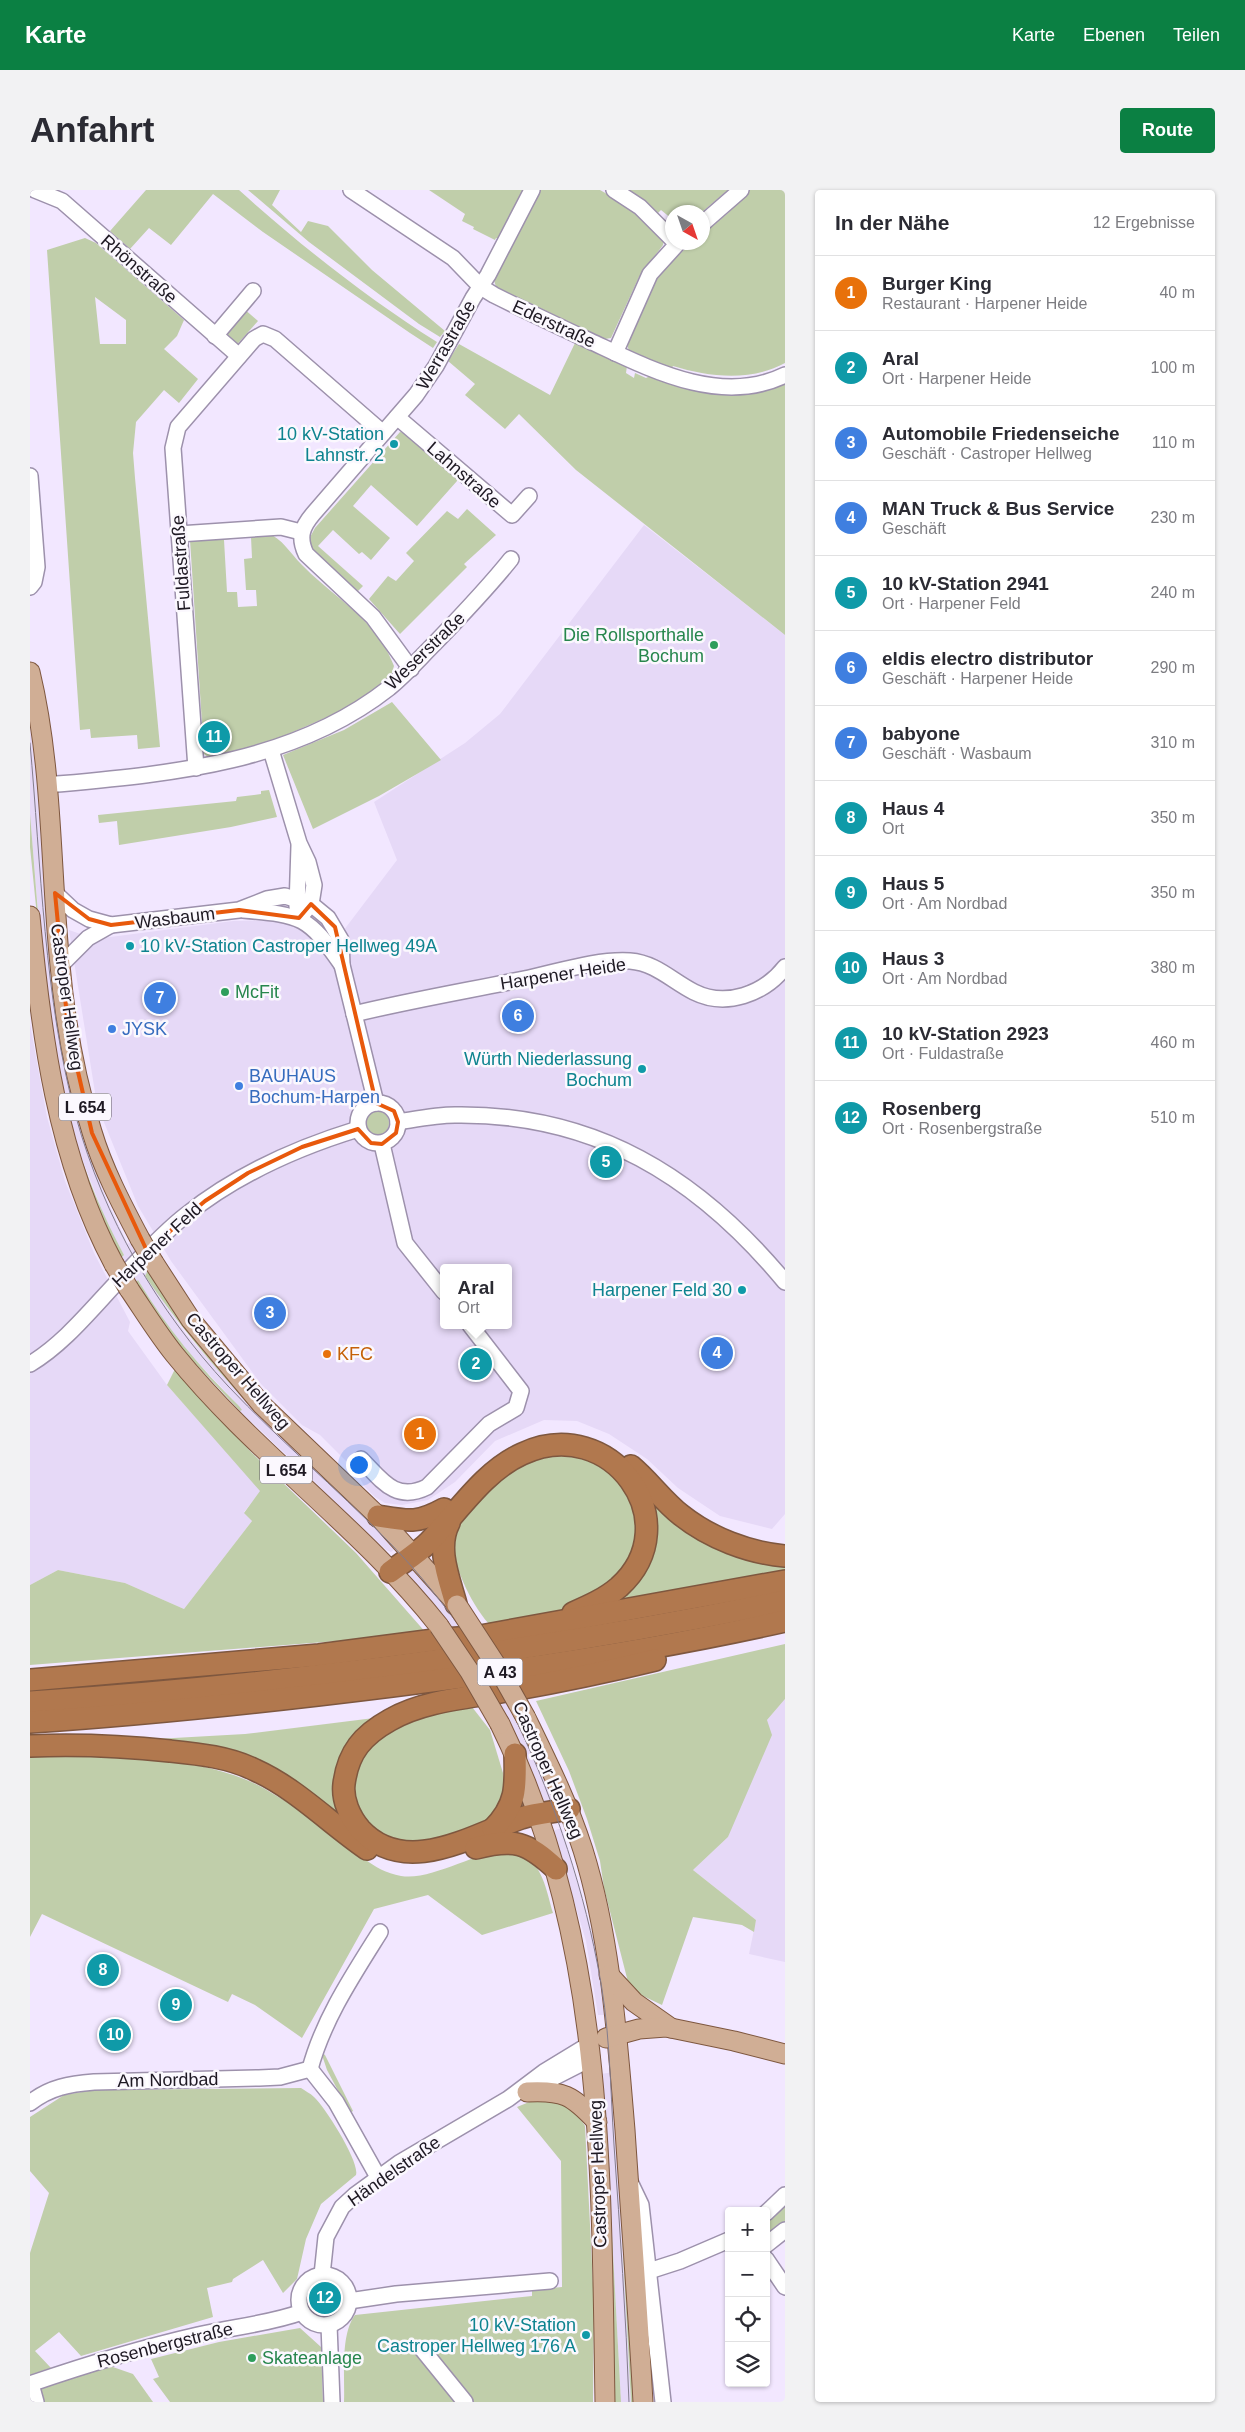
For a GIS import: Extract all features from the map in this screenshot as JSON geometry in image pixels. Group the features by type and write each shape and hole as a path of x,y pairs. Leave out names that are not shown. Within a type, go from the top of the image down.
{"highway":[{"path":"390,1572 497,1460 517,1447 556,1436 576,1437 595,1443 616,1454 636,1470 682,1516 715,1536 748,1549 785,1556"},
{"path":"30,1680 319,1655 440,1633 470,1632 565,1616 594,1604 619,1587 638,1560 645,1531 641,1498 633,1483 621,1468 606,1456 584,1447 549,1446 521,1454 450,1510 430,1517 411,1521 378,1516"},
{"path":"450,1510 444,1532 442,1552 457,1605"},
{"path":"440,1633 474,1637 785,1581"},
{"name":"A 43","path":"30,1702 204,1689 353,1673 584,1639 677,1623 785,1601"},
{"name":"A 43","path":"30,1722 213,1708 452,1678 635,1650 785,1621"},
{"path":"540,1818 522,1818 491,1831 433,1850 416,1853 390,1849 377,1844 358,1826 347,1806 344,1788 347,1766 358,1746 389,1721 422,1706 588,1676 785,1631"},
{"path":"30,1746 132,1746 226,1760 254,1769 279,1782 304,1799 349,1837 384,1858 396,1861 426,1862 502,1842 518,1842 543,1857 556,1869"},
{"path":"491,1831 502,1820 512,1804 515,1790 514,1754"},
{"path":"456,1853 540,1818 569,1809"}],"main road":[{"name":"Castroper Hellweg","path":"30,672 39,709 48,785 60,966 75,1066 92,1133 116,1193 154,1263 196,1327 262,1406 378,1516 457,1605 498,1668 526,1718 569,1809 588,1868 609,1974 617,2041 628,2178 643,2402"},
{"name":"Castroper Hellweg","path":"30,916 33,977 49,1064 74,1170 88,1211 114,1264 129,1289 175,1354 219,1404 390,1572 470,1672 500,1724 540,1818 556,1869 573,1944 591,2051 596,2122 605,2402"},
{"path":"609,1974 634,2002 671,2028"},
{"path":"591,2051 617,2041 639,2029 671,2028 785,2054"},
{"path":"617,2041 699,2035"},
{"name":"Händelstraße","path":"527,2092 550,2090 574,2099 596,2122"}],"street":[{"name":"Rhönstraße","path":"35,190 62,201 239,356"},
{"name":"Ederstraße","path":"351,190 450,255 481,287 494,295 647,368 684,381 718,386 761,383 785,375"},
{"name":"Werrastraße","path":"301,532 313,514 416,395 436,366 473,298 481,287 532,190"},
{"path":"614,190 640,207 665,231"},
{"path":"710,217 741,190"},
{"path":"614,352 650,274 670,250"},
{"path":"215,336 253,291"},
{"name":"Fuldastraße","path":"196,768 174,438 178,427 254,339 263,334 274,339 383,433"},
{"name":"Lahnstraße","path":"397,417 512,515 529,496"},
{"path":"30,476 37,567 34,582 30,587"},
{"path":"180,534 281,527 301,532 301,540 306,554 373,617 411,669"},
{"name":"Weserstraße","path":"48,785 159,774 196,768 271,750 323,727 357,709 387,689 411,669 479,598 511,559"},
{"path":"271,750 299,843 308,862 314,885 311,904 299,918"},
{"path":"299,843 299,882 296,898 299,918"},
{"name":"Wasbaum","path":"54,893 73,910 89,919 111,926"},
{"name":"Wasbaum","path":"239,910 267,899 285,896 311,904 328,918 335,927 341,940 342,965"},
{"name":"Wasbaum","path":"60,966 88,938 111,926 239,910 269,912 299,918"},
{"path":"299,918 313,926 321,934 342,965 376,1103"},
{"name":"Harpener Heide","path":"354,1014 582,967 630,961 658,969 694,992 706,996 735,998 767,986 785,967"},
{"path":"376,1103 388,1106 394,1111 398,1122 396,1134 382,1144 371,1143 362,1137 358,1129 360,1114 364,1108 376,1103"},
{"path":"398,1122 453,1115 510,1117 571,1128 598,1138 652,1165 699,1197 738,1231 785,1282"},
{"name":"Harpener Feld","path":"30,1364 54,1348 169,1230 205,1201 248,1173 302,1147 358,1129"},
{"path":"382,1144 405,1243 440,1287"},
{"path":"361,1458 394,1490 405,1494 416,1493 427,1487 489,1424 516,1408 521,1391 473,1329"},
{"path":"378,2178 336,2102 310,2069 316,2046 349,1982 380,1932"},
{"name":"Händelstraße","path":"508,2099 527,2092 591,2051"},
{"name":"Händelstraße","path":"322,2275 326,2237 333,2220 348,2201 378,2178 508,2099 544,2072 591,2051"},
{"name":"Am Nordbad","path":"30,2103 52,2089 68,2084 280,2077 310,2069"},
{"name":"Castroper Hellweg","path":"628,2178 642,2205 663,2402"},
{"path":"770,2208 785,2195"},
{"path":"770,2242 785,2230"},
{"path":"649,2271 680,2261 725,2242"},
{"path":"770,2264 785,2287"},
{"path":"322,2275 332,2276 341,2282 347,2290 349,2300 343,2316 329,2325 313,2322 302,2312 299,2303 303,2286 311,2278 322,2275"},
{"path":"349,2300 396,2294 550,2281"},
{"name":"Rosenbergstraße","path":"31,2384 112,2357 199,2334 286,2318 302,2312"},
{"path":"329,2325 332,2402"},
{"path":"422,2349 465,2402"},
{"path":"31,2384 36,2402"}],"highlighted area":[{"path":"55,893 89,919 111,925 239,910 299,918 311,904 335,927 376,1103 394,1111 398,1122 396,1133 382,1144 371,1143 358,1129 302,1147 248,1173 205,1201 147,1251 92,1133 68,1028"}],"shaded area":[{"path":"644,525 785,635 785,1514 772,1529 720,1516 678,1488 647,1459 609,1434 577,1421 544,1420 495,1441 455,1482 428,1500 402,1505 385,1503 375,1497 364,1486 356,1471 320,1435 302,1425 261,1384 171,1261 138,1206 97,1105 69,930 95,939 233,921 292,920 328,951 397,860 374,802 465,743 500,714"},
{"path":"30,729 34,756 38,756 45,837 41,837 45,889 96,1172 106,1198 127,1243 135,1244 149,1268 145,1276 186,1334 247,1402 249,1401 332,1481 396,1548 391,1552 386,1550 240,1411 239,1406 189,1353 161,1317 138,1280 134,1284 120,1259 124,1255 108,1226 73,1132 58,1068 41,946 30,814"},
{"path":"30,1024 47,1117 65,1181 94,1253 130,1322 128,1331 167,1385 261,1491 244,1512 252,1521 184,1609 125,1583 58,1570 30,1585"},
{"path":"415,1566 450,1609 491,1669 530,1745 552,1799 542,1802 439,1612 407,1572"},
{"path":"785,1699 785,1962 749,1954 756,1920 693,1870 728,1837 767,1720"},
{"path":"561,1828 597,1950 608,2015 598,2015 586,1941 553,1831"},
{"path":"614,2072 631,2402 621,2402 607,2142 601,2074"}],"green space":[{"path":"146,190 239,190 335,270 437,342 433,348 410,333 263,232 213,194 171,245 149,228 130,249 110,231"},
{"path":"248,190 280,190 272,205 301,232 308,221 328,226 372,270 445,331 440,337 419,324 309,242"},
{"path":"429,190 527,190 501,240 496,238 495,240 462,221 465,214"},
{"path":"538,190 600,190 628,206 664,240 663,245 639,277 611,338 605,339 496,287 493,277"},
{"path":"628,190 728,190 710,205 665,205 665,213 661,210 657,214"},
{"path":"750,190 785,190 785,363 758,373 729,376 715,375 673,366 672,368 629,351 626,341 661,270 684,250 710,250 710,228"},
{"path":"85,238 96,243 184,320 177,336 164,349 198,379 179,403 164,390 136,422 133,453 160,747 138,749 137,735 91,738 90,729 80,730 47,250","holes":["95,297 126,320 126,344 100,344"]},
{"path":"243,308 258,321 234,348 220,335"},
{"path":"575,343 627,366 626,373 634,378 635,373 646,378 652,375 717,394 785,381 785,635 576,470 519,414 505,429 465,395 475,384 448,361 459,344 550,395"},
{"path":"400,432 405,433 458,477 457,481 417,526 371,485 353,506 390,538 371,560 362,552 359,554 333,530 318,546 363,586 357,592 310,551 308,541 315,528"},
{"path":"467,509 496,535 464,564 467,567 400,634 369,599 388,576 396,581 414,561 406,553 447,511 458,519"},
{"path":"266,532 282,542 311,574 367,624 384,645 394,666 390,679 350,707 259,747 211,759 204,754 190,540 221,536 231,539 224,540 227,592 237,592 238,607 257,606 256,590 246,590 244,559 252,558 251,537 243,538 246,533"},
{"path":"392,702 441,760 379,796 313,829 283,755 344,730"},
{"path":"269,790 277,817 231,827 119,845 117,821 99,823 98,815 236,801 237,797 261,794 261,791"},
{"path":"30,814 40,934 45,982 30,847"},
{"path":"52,1036 55,1054 63,1090 57,1069"},
{"path":"377,1111 386,1114 389,1123 386,1132 377,1135 368,1132 365,1123 368,1114"},
{"path":"75,1141 96,1195 124,1255 120,1259 90,1197"},
{"path":"149,1268 249,1401 247,1403 194,1341 157,1293 145,1276"},
{"path":"138,1280 184,1346 242,1410 240,1411 171,1338 134,1284"},
{"path":"175,1369 252,1453 356,1553 427,1634 30,1665 30,1585 58,1570 125,1583 184,1609 252,1521 244,1513 260,1491 167,1385"},
{"path":"563,1452 589,1457 623,1485 633,1505 636,1524 634,1543 628,1560 616,1578 584,1602 560,1612 489,1624 481,1615 463,1582 449,1536 488,1491 511,1471 537,1457"},
{"path":"643,1496 664,1509 785,1561 785,1573 605,1603 630,1583"},
{"path":"785,1644 785,1699 767,1720 772,1735 728,1837 693,1870 756,1920 754,1932 742,1925 693,1917 662,2005 641,1995 628,1982 604,1888 600,1861 587,1819 569,1771 536,1701"},
{"path":"472,1707 490,1730 503,1773 504,1784 501,1804 487,1824 426,1843 408,1845 373,1830 360,1814 352,1787 363,1751 399,1724 440,1712"},
{"path":"382,1717 349,1749 358,1834 328,1809 156,1739 245,1734"},
{"path":"30,1755 124,1757 185,1763 214,1769 241,1778 265,1789 307,1815 372,1864 401,1876 430,1873 492,1853 506,1851 519,1853 533,1863 538,1870 553,1913 482,1935 428,1895 374,1909 302,2038 255,2005 232,1994 228,2002 42,1914 30,1937"},
{"path":"321,2052 325,2055 353,2111 350,2113 327,2070"},
{"path":"301,2088 314,2097 333,2123 353,2159 356,2175 321,2204 306,2239 297,2279 283,2293 263,2260 233,2279 232,2282 207,2288 213,2317 81,2356 59,2332 35,2351 51,2368 30,2375 30,2253 49,2193 30,2171 30,2117 64,2095 94,2090"},
{"path":"534,2100 550,2101 564,2105 575,2113 585,2126 594,2304 593,2402 344,2402 345,2345 350,2323 355,2315 532,2296 532,2290 562,2287 561,2161 517,2107"},
{"path":"604,2142 607,2142 621,2402 610,2402"},
{"path":"617,2142 637,2402 631,2402"},
{"path":"785,2201 785,2222 770,2235 770,2214"},
{"path":"300,2328 321,2347 323,2402 170,2402 153,2379 159,2377 151,2359 219,2342"},
{"path":"110,2366 133,2374 153,2402 42,2402 36,2385"}],"tram line":[{"path":"30,743 45,932 50,979 65,1072 76,1117 88,1154 118,1226 156,1294 202,1357 247,1406 387,1540 455,1620 485,1664 511,1710 551,1801 582,1898 605,2007 623,2274 629,2402"}],"place":[{"name":"10 kV-Station Lahnstr. 2","path":"394,444"},
{"name":"Die Rollsporthalle Bochum","path":"714,645"},
{"name":"10 kV-Station 2923","path":"214,737"},
{"name":"10 kV-Station Castroper Hellweg 49A","path":"130,946"},
{"name":"McFit","path":"225,992"},
{"name":"babyone","path":"160,998"},
{"name":"eldis electro distributor","path":"518,1016"},
{"name":"JYSK","path":"112,1029"},
{"name":"Würth Niederlassung Bochum","path":"642,1069"},
{"name":"BAUHAUS Bochum-Harpen","path":"239,1086"},
{"name":"10 kV-Station 2941","path":"606,1162"},
{"name":"Harpener Feld 30","path":"742,1290"},
{"name":"Automobile Friedenseiche","path":"270,1313"},
{"name":"MAN Truck & Bus Service","path":"717,1353"},
{"name":"KFC","path":"327,1354"},
{"name":"Aral","path":"476,1364"},
{"name":"Burger King","path":"420,1434"},
{"name":"Haus 4","path":"103,1970"},
{"name":"Haus 5","path":"176,2005"},
{"name":"Haus 3","path":"115,2035"},
{"name":"Rosenberg","path":"325,2298"},
{"name":"10 kV-Station Castroper Hellweg 176 A","path":"586,2335"},
{"name":"Skateanlage","path":"252,2358"}]}
